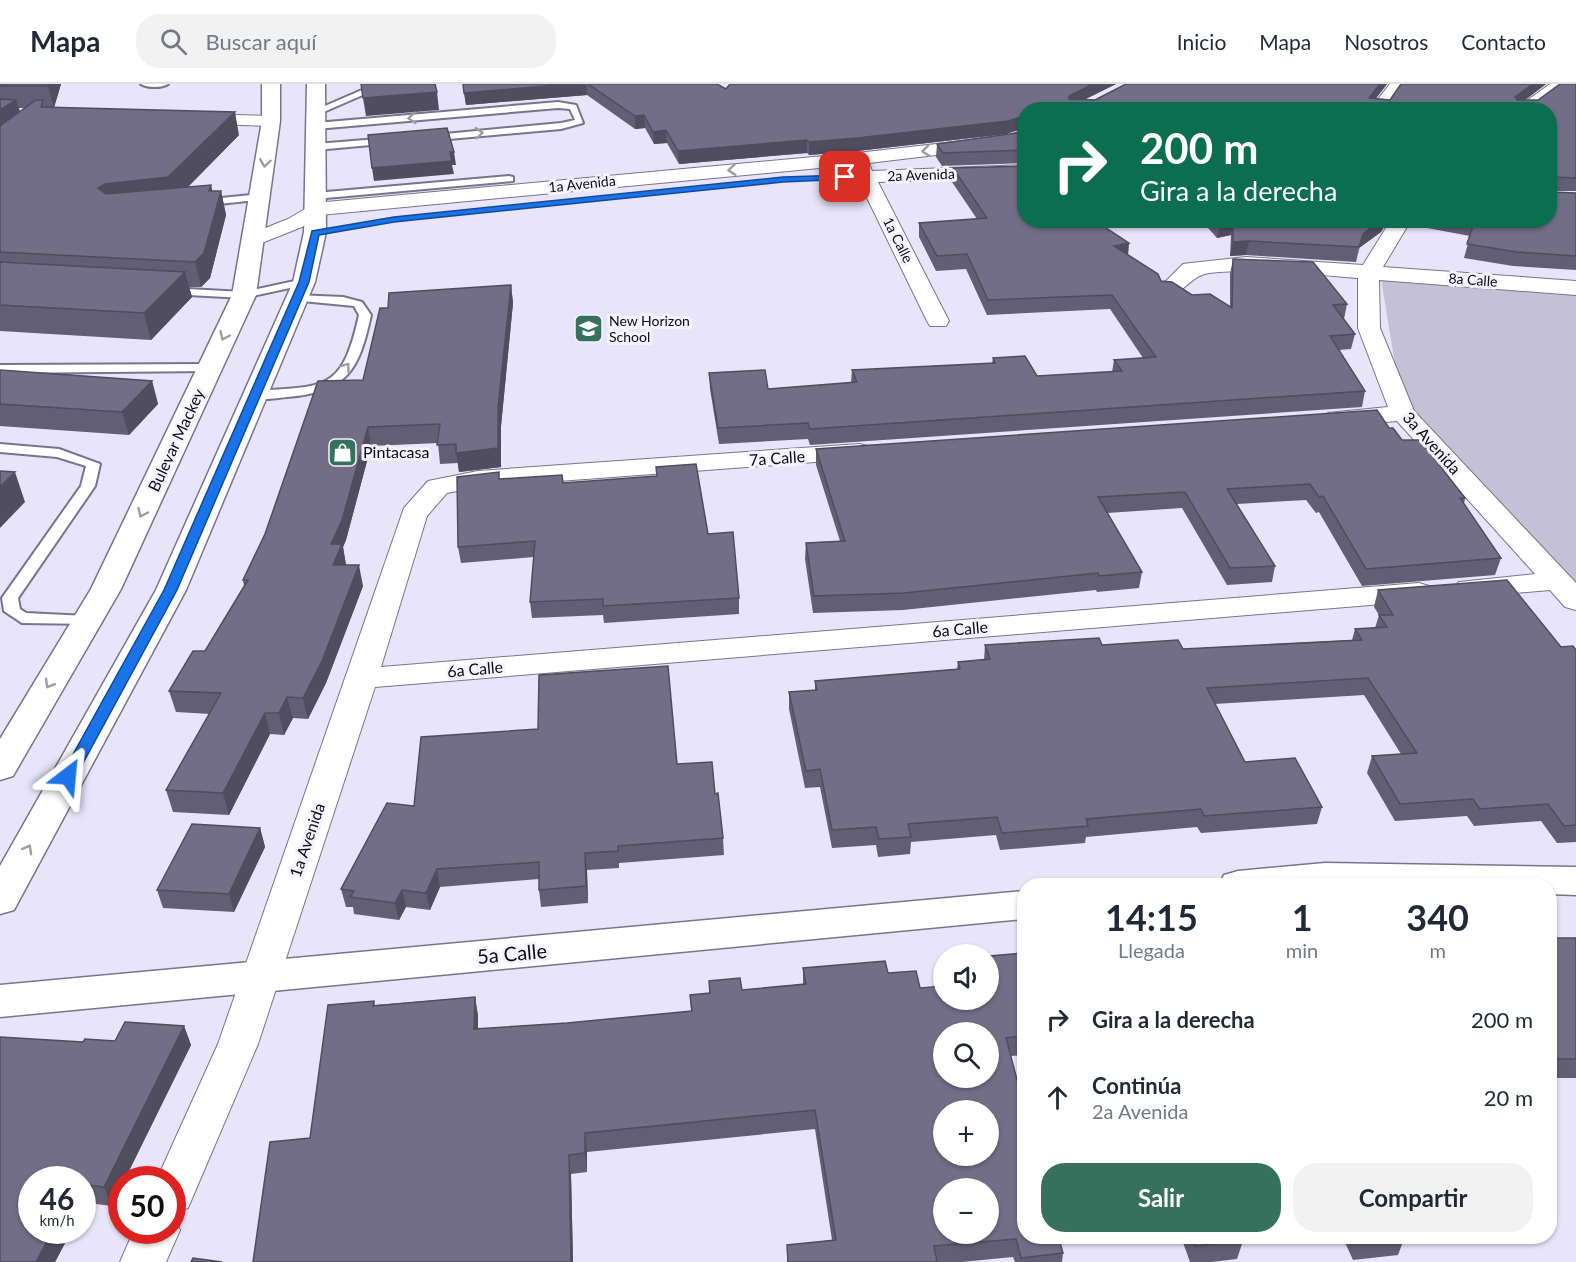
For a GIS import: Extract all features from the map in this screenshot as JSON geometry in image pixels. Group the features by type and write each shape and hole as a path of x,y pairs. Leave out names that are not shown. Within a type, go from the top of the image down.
{"main road":[{"name":"Bulevar Mackey","path":"0,768 106,589 244,295 271,121 271,84"},
{"path":"0,900 171,590 300,290 320,217 316,147 319,85"},
{"path":"1314,878 1388,878"},
{"path":"1557,881 1576,881"},
{"name":"5a Calle","path":"0,1001 1017,906"}],"street":[{"path":"1384,102 1399,84"},
{"path":"1534,102 1560,84"},
{"path":"180,119 271,121"},
{"path":"862,168 1017,138"},
{"path":"986,144 1015,171"},
{"name":"2a Avenida","path":"388,212 585,201 762,174 862,168 1015,171"},
{"name":"1a Calle","path":"862,168 938,321"},
{"name":"1a Avenida","path":"388,212 643,178 762,174"},
{"path":"585,201 643,178"},
{"path":"252,240 295,223 320,217 388,212"},
{"path":"367,224 388,212"},
{"name":"3a Avenida","path":"1396,228 1370,273 1369,328 1403,413 1567,591"},
{"name":"8a Calle","path":"1170,289 1191,269 1246,263 1576,288"},
{"path":"1315,419 1403,413"},
{"name":"7a Calle","path":"438,487 478,479 885,450"},
{"name":"1a Avenida","path":"184,1166 238,1044 362,678 414,514 438,487"},
{"name":"6a Calle","path":"362,678 1567,591"},
{"path":"143,1262 151,1244"}],"lane":[{"path":"146,84 164,84"},
{"path":"316,119 384,84"},
{"path":"316,119 558,105 573,107 580,121 561,126 421,138"},
{"path":"316,147 398,140"},
{"path":"320,217 509,179"},
{"path":"191,204 260,197"},
{"path":"155,290 244,295 300,290 358,304 365,315 347,370 316,389 254,395"},
{"path":"0,369 209,368"},
{"path":"0,448 59,453 93,464 88,486 10,598 12,611 22,618 87,621"}],"shaded area":[{"path":"1381,279 1576,293 1576,592 1403,413"}],"building":[{"path":"0,84 49,84 48,86 0,86"},
{"path":"361,84 435,84 437,92 363,98"},
{"path":"463,84 568,84 464,93"},
{"path":"588,84 717,84 726,89 730,84 1093,84 1069,96 1069,99 1095,100 1126,84 1380,84 1369,98 1390,100 1401,84 1533,84 1515,97 1517,100 1538,100 1560,84 1576,84 1576,178 1557,177 1557,102 1017,102 1017,118 1008,121 857,138 678,151 666,130 653,132 644,115 635,116"},
{"path":"0,99 16,100 0,110"},
{"path":"36,100 43,100 41,107 235,112 168,177 105,184 98,188 106,194 211,185 209,191 221,191 204,253 195,262 0,252 0,126"},
{"path":"447,128 454,152 450,152 452,161 372,168 368,135"},
{"path":"1017,133 1017,150 943,153 937,144"},
{"path":"1017,166 1017,228 1106,228 1129,243 1114,246 1158,274 1161,281 1172,282 1192,295 1210,294 1232,308 1233,259 1313,262 1347,304 1333,305 1355,334 1330,336 1365,391 810,429 808,423 718,428 709,373 765,370 768,389 857,382 852,370 995,363 993,358 1025,356 1037,376 1122,371 1114,360 1156,357 1112,295 988,300 967,254 937,256 919,223 987,218 953,168"},
{"path":"1557,192 1576,193 1576,256 1517,252 1467,244 1472,228 1557,228"},
{"path":"1233,228 1371,228 1363,234 1359,247 1233,242"},
{"path":"0,262 185,272 144,313 0,305"},
{"path":"511,285 498,407 498,448 456,453 456,444 437,445 440,424 368,427 342,520 331,544 342,544 333,565 359,565 322,661 303,698 287,697 279,713 265,713 223,793 166,790 221,693 169,691 193,651 205,651 248,580 243,580 265,534 318,381 363,380 380,308 388,308 389,293"},
{"path":"0,370 152,381 122,412 0,404"},
{"path":"1377,410 1389,428 1393,428 1402,440 1420,440 1465,498 1460,498 1501,558 1366,569 1323,496 1319,497 1310,484 1227,489 1275,566 1230,568 1185,492 1098,497 1142,572 1099,576 1098,573 904,593 814,596 806,543 845,541 816,449"},
{"path":"696,464 708,534 733,532 739,598 603,606 603,599 530,602 535,541 458,547 457,477 499,472 499,479 562,475 563,483 657,476 656,467"},
{"path":"0,471 15,472 0,487"},
{"path":"1507,580 1561,647 1573,646 1576,650 1576,825 1564,826 1548,804 1480,809 1473,799 1400,804 1372,756 1417,753 1368,678 1207,688 1245,762 1295,758 1322,807 1204,816 1201,809 1086,819 1088,826 1002,833 997,817 908,824 911,837 879,839 876,827 832,830 820,769 806,771 789,692 817,690 815,681 960,669 958,662 990,659 985,645 1099,638 1102,645 1178,640 1183,649 1362,640 1355,629 1387,627 1379,615 1393,615 1378,590"},
{"path":"668,666 677,764 712,762 723,838 618,846 618,851 585,853 586,886 539,890 539,862 437,869 426,893 402,890 395,903 350,897 354,891 341,889 387,803 414,806 421,737 538,729 539,675"},
{"path":"192,824 260,828 229,894 157,890"},
{"path":"1557,938 1576,938 1576,1059 1557,1059"},
{"path":"1017,954 1017,1037 1006,1038 1017,1080 1017,1243 1016,1239 999,1240 999,1178 933,1178 933,1244 957,1244 934,1246 937,1262 788,1262 787,1245 836,1240 815,1110 585,1133 585,1153 569,1155 571,1262 253,1262 270,1142 310,1138 328,1005 374,1001 373,1006 475,997 474,1029 692,1011 690,995 710,993 709,981 740,978 742,990 806,984 803,968 885,961 888,973 916,971 920,988 933,987 933,1010 999,1010 999,955"},
{"path":"125,1022 184,1026 114,1166 108,1166 108,1179 104,1187 96,1186 96,1166 18,1166 18,1244 46,1244 36,1262 0,1262 0,1037 83,1042 85,1039 115,1041"},
{"path":"1017,1244 1060,1244 1063,1253 1021,1258"},
{"path":"193,1258 222,1262 191,1262"}],"place":[{"name":"New Horizon School","path":"588,329"},
{"name":"Pintacasa","path":"342,452"}],"route":[{"path":"68,776 171,590 304,282 315,232 394,219 783,179 845,177"}]}
